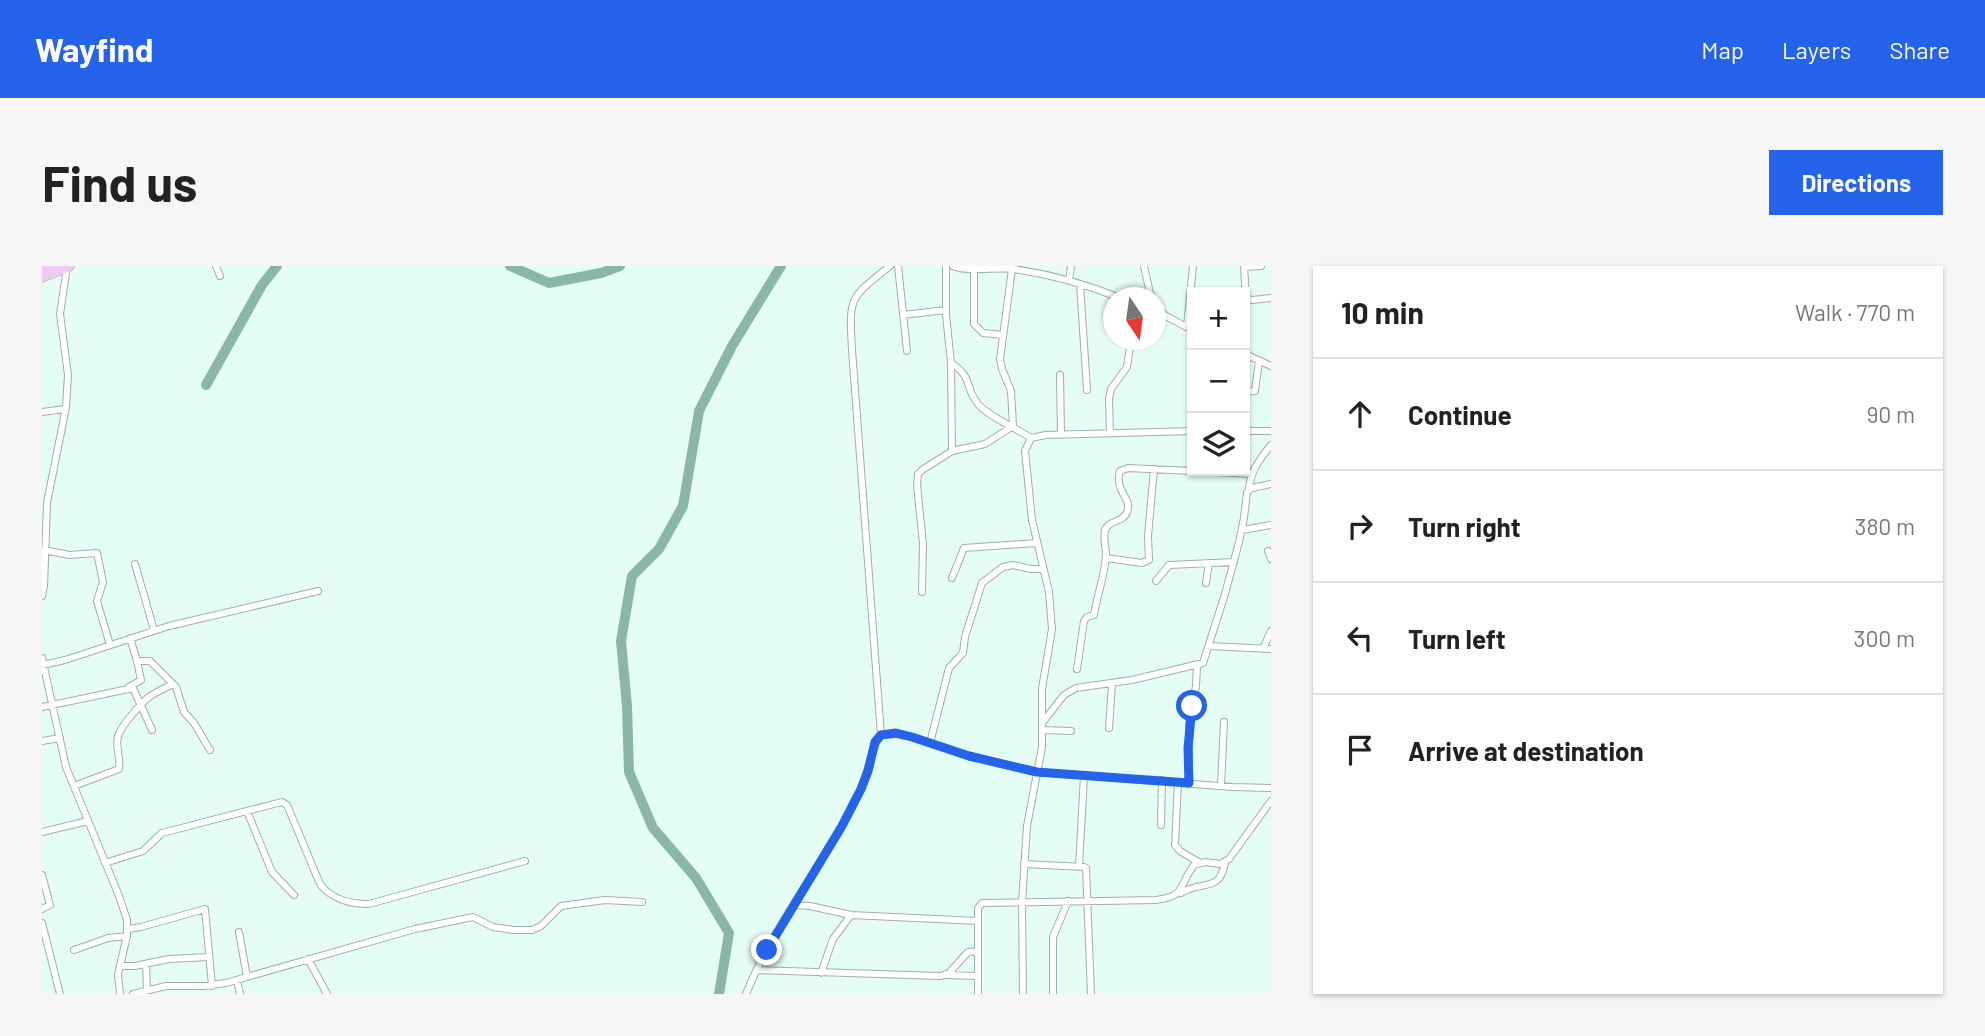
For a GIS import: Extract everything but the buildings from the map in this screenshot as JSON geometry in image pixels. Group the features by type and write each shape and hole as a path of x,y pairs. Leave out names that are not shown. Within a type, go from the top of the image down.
{"main road":[{"path":"42,270 51,266"},
{"path":"42,277 68,266"}],"street":[{"path":"42,596 47,503 66,408 68,366 60,314 68,266"},
{"path":"216,266 219,276"},
{"path":"881,735 851,309 858,292 890,266"},
{"path":"898,266 906,351"},
{"path":"946,266 952,451"},
{"path":"953,266 960,269 1012,269 1069,281 1103,292"},
{"path":"1042,275 1045,266"},
{"path":"1069,281 1071,266"},
{"path":"1144,266 1149,287"},
{"path":"1192,287 1193,266"},
{"path":"1261,266 1244,267 1246,298 1271,298"},
{"path":"974,268 974,324 983,332 1003,335"},
{"path":"1012,269 1000,359 1011,391 1013,426"},
{"path":"1080,284 1087,390"},
{"path":"903,315 946,310"},
{"path":"1166,316 1187,327"},
{"path":"1110,433 1111,389 1127,367 1130,350"},
{"path":"1250,356 1271,366"},
{"path":"1250,392 1256,389 1259,360"},
{"path":"951,363 965,373 977,404 988,414 1031,438 1187,431"},
{"path":"1060,375 1062,435"},
{"path":"42,412 66,408"},
{"path":"922,593 923,544 917,479 922,470 952,451 985,444 1013,426"},
{"path":"1250,431 1271,431"},
{"path":"1023,994 1022,902 1027,826 1042,747 1042,689 1052,629 1052,612 1030,501 1025,450 1031,438"},
{"path":"1043,726 1070,691 1084,685 1132,680 1197,666 1205,660 1242,530 1245,497 1249,490 1251,474 1271,445"},
{"path":"1077,669 1084,621 1094,615 1105,558 1105,531 1107,527 1121,520 1128,510 1128,500 1119,487 1120,471 1128,468 1187,471"},
{"path":"1105,558 1142,563 1149,560 1154,469"},
{"path":"1249,490 1271,484"},
{"path":"1242,530 1271,525"},
{"path":"952,578 964,548 1037,543"},
{"path":"44,550 69,555 97,553 103,582 97,601 110,645"},
{"path":"1268,551 1271,559"},
{"path":"1156,581 1169,565 1234,562"},
{"path":"1206,583 1209,563"},
{"path":"135,564 154,630"},
{"path":"930,743 949,668 963,653 965,637 982,583 1003,567 1013,565 1043,569"},
{"path":"120,994 117,980 127,933 122,903 66,766 43,662 206,616 318,591"},
{"path":"1263,649 1271,631"},
{"path":"42,707 129,687 141,680 130,638"},
{"path":"1209,646 1271,649"},
{"path":"137,661 150,661 173,684 184,712 210,750"},
{"path":"1189,783 1189,724 1197,666"},
{"path":"1108,728 1112,683"},
{"path":"74,786 119,769 118,735 148,697 173,684"},
{"path":"129,687 135,691 152,730"},
{"path":"1221,786 1224,722"},
{"path":"1043,726 1071,730"},
{"path":"746,994 757,970 849,812 868,771 875,742 881,735 896,733 969,756 1037,772 1271,788"},
{"path":"42,741 60,738"},
{"path":"1079,866 1084,776"},
{"path":"1161,825 1162,780"},
{"path":"1178,782 1175,845 1200,863 1225,863"},
{"path":"978,994 979,904 1156,900 1174,897 1188,888 1212,884 1219,880 1225,863 1271,801"},
{"path":"104,863 143,851 162,833 285,803 320,884 326,892 346,901 369,904 387,900 525,861"},
{"path":"247,811 272,872 294,895"},
{"path":"42,831 88,821"},
{"path":"1179,894 1191,869 1200,863"},
{"path":"1024,864 1079,866 1084,867 1087,872 1091,994"},
{"path":"42,874 50,905 42,909"},
{"path":"133,994 176,985 212,986 415,929 473,917 493,927 532,930 541,926 561,906 605,900 642,902"},
{"path":"1054,994 1053,937 1068,901"},
{"path":"794,905 851,915 978,921"},
{"path":"74,950 205,909 212,986"},
{"path":"821,972 833,939 851,915"},
{"path":"42,923 60,994"},
{"path":"239,932 247,977"},
{"path":"946,975 968,952 978,951"},
{"path":"120,966 209,957"},
{"path":"308,959 327,994"},
{"path":"146,964 147,990"},
{"path":"757,970 978,976"},
{"path":"237,980 240,994"}],"waterway":[{"path":"206,385 262,285 277,266"},
{"path":"510,266 549,283 601,273 620,266"},
{"path":"719,994 729,933 696,878 653,828 629,772 621,641 632,576 659,549 683,506 699,411 732,346 781,266"}],"route":[{"path":"767,950 842,826 861,789 875,742 881,735 896,733 969,756 1037,772 1189,783 1188,748 1192,706"}]}
